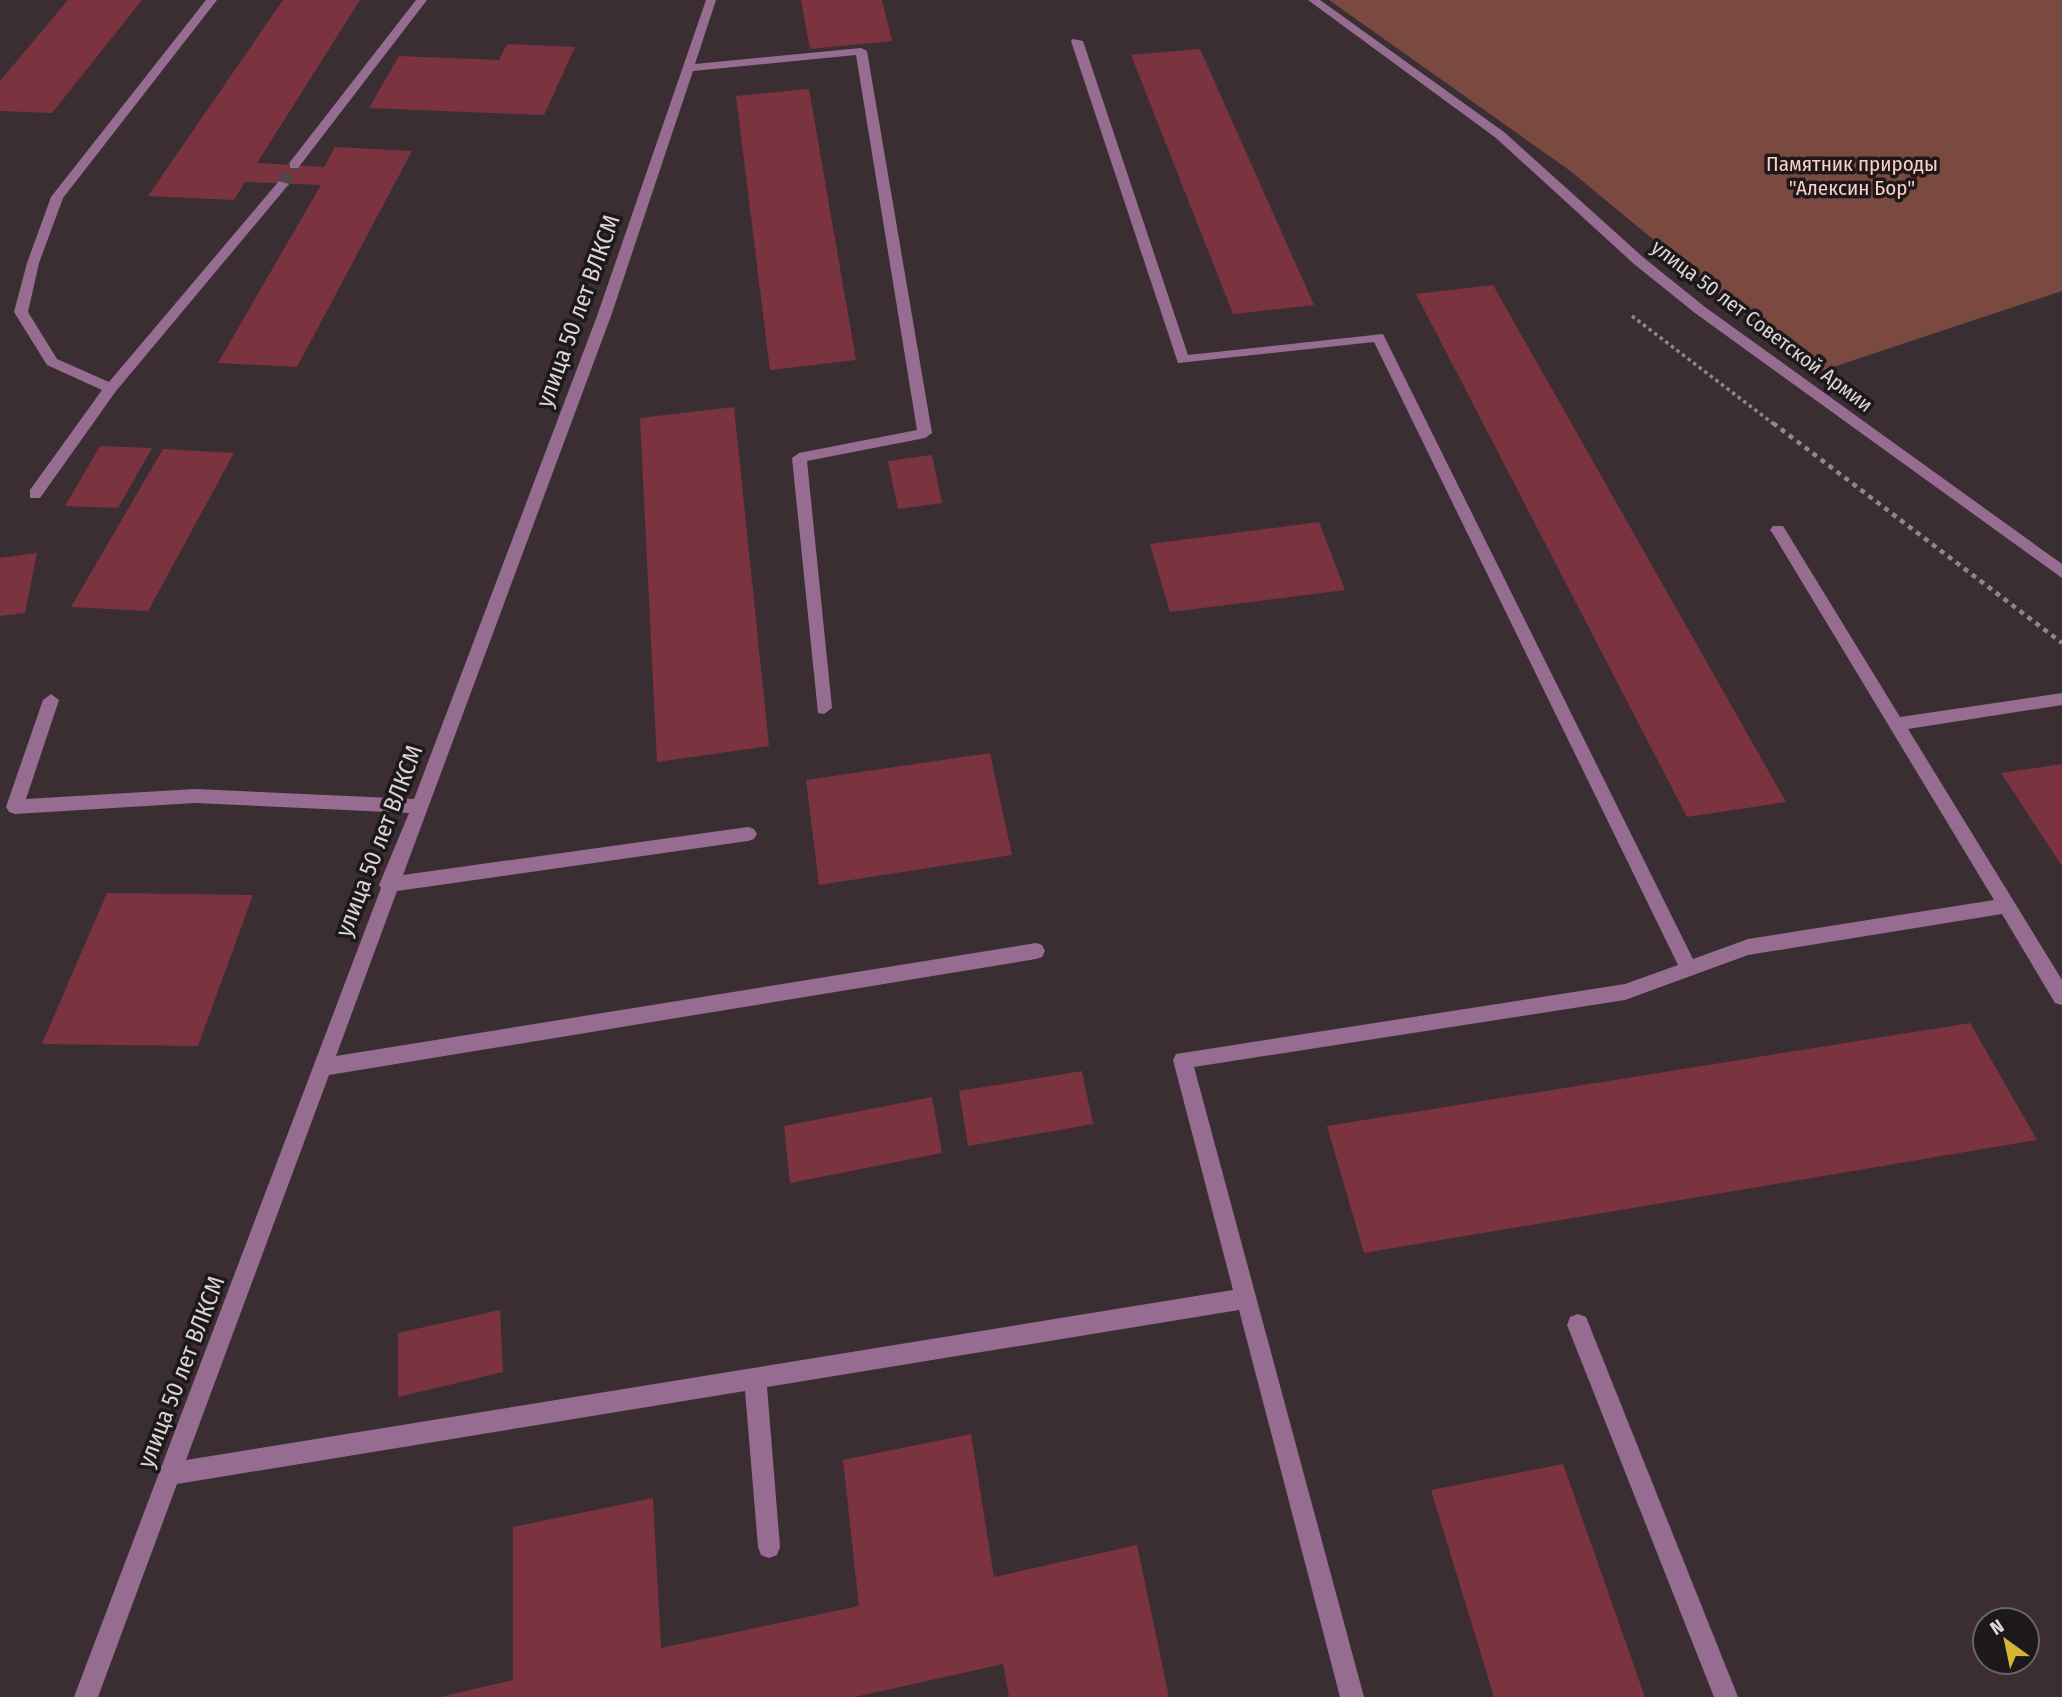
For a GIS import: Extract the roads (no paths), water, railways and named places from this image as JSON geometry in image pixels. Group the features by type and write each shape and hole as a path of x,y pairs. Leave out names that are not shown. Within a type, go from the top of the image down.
{"street":[{"path":"111,388 52,362 20,312 33,263 57,197 212,0"},
{"path":"294,165 422,0"},
{"name":"улица 50 лет ВЛКСМ","path":"86,1697 388,885 599,329 711,0"},
{"name":"улица 50 лет Советской Армии","path":"1312,0 1448,95 1500,135 1639,261 1700,310 2062,572"},
{"path":"1077,41 1183,360 1378,337 1689,969"},
{"path":"688,68 861,51 925,433 799,458 824,708"},
{"path":"35,494 111,388 284,184"},
{"path":"1778,530 2062,997"},
{"path":"1896,724 2062,699"},
{"path":"51,700 15,807 195,796 418,806"},
{"path":"388,885 748,834"},
{"path":"1352,1697 1183,1060 1625,992 1748,947 2007,906"},
{"path":"321,1067 1036,951"},
{"path":"169,1474 1246,1298"},
{"path":"1578,1325 1726,1697"},
{"path":"755,1378 769,1547"}],"tunnel":[{"path":"283,184 294,165"}],"park label":[{"name":"Памятник природы \"Алексин Бор\"","path":"1852,176"}]}
